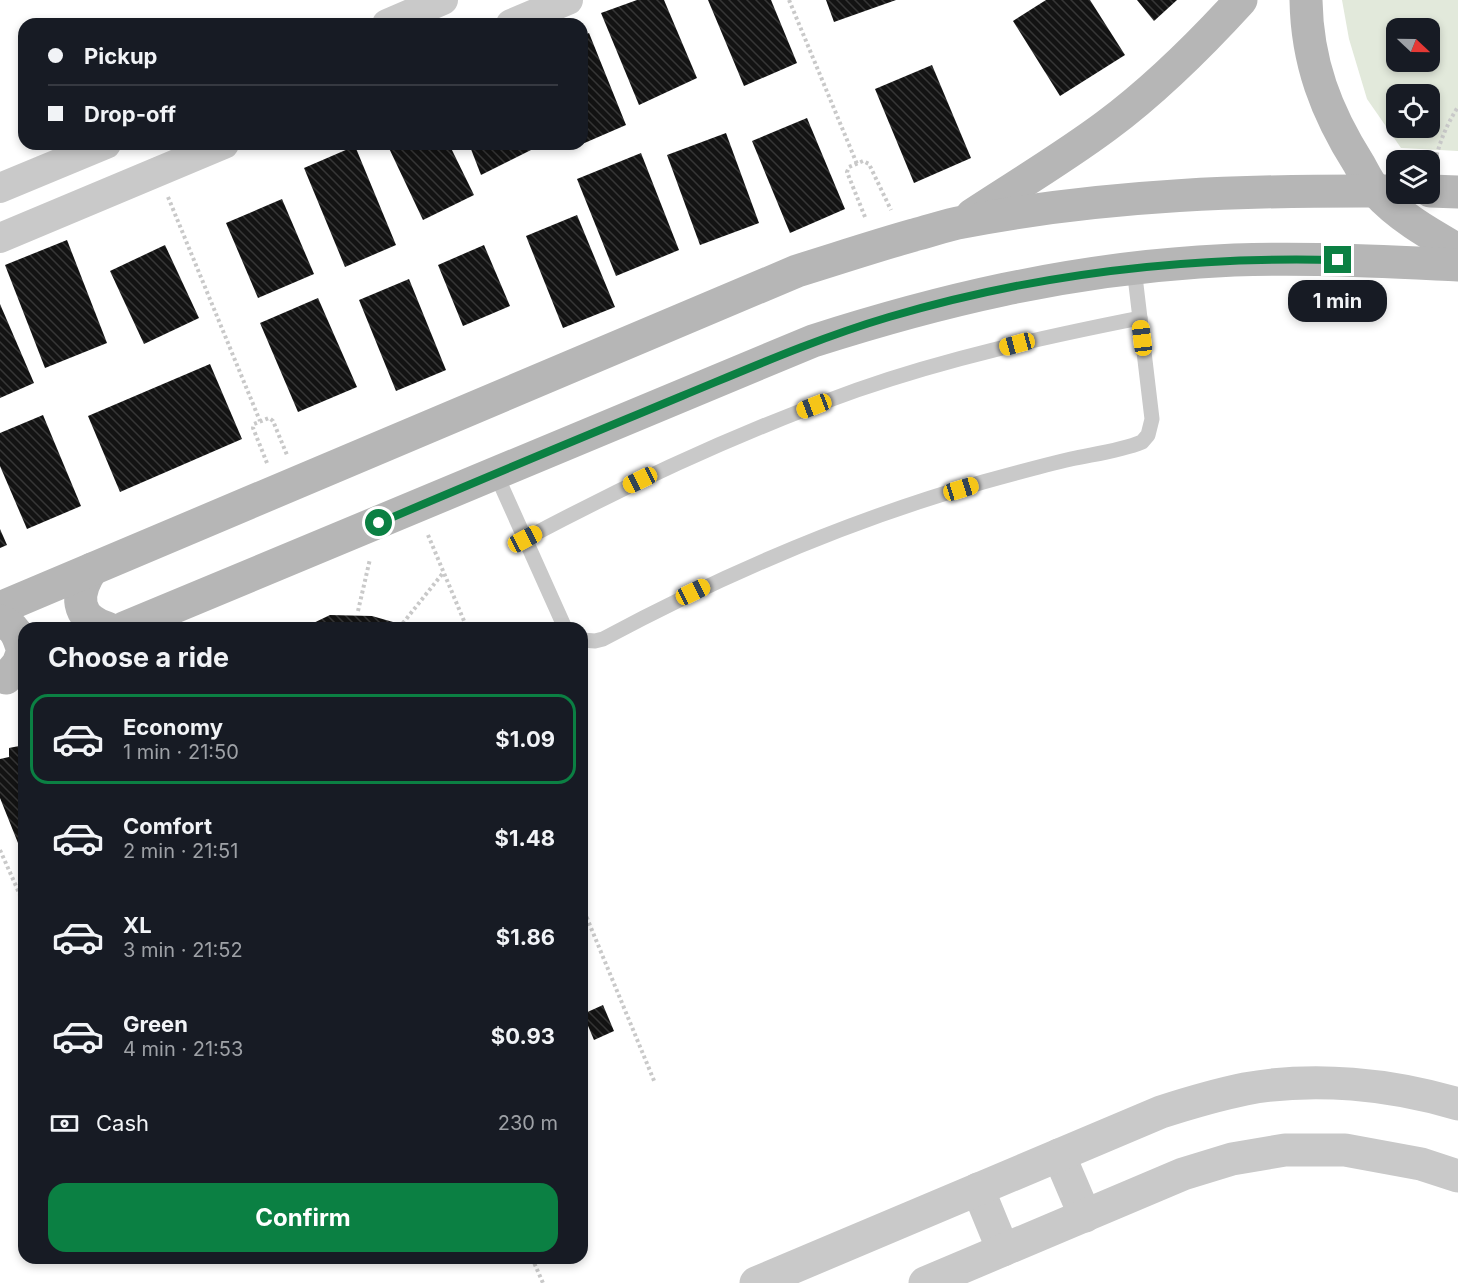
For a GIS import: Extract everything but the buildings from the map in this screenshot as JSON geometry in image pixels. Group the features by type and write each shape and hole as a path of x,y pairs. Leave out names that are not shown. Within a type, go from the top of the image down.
{"main road":[{"path":"961,222 1105,127 1158,84 1207,37 1241,0"},
{"path":"1306,0 1307,31 1320,86 1343,138 1386,191"},
{"path":"1440,182 1458,192"},
{"path":"0,608 92,569 284,475 797,271 890,242 961,222 1064,206 1167,195 1271,190 1386,191"},
{"path":"1397,204 1415,224 1458,250"},
{"path":"139,622 813,341 965,297 1042,281 1134,268 1199,262 1278,258 1458,265"},
{"path":"92,569 83,582 79,598 85,614 92,622"},
{"path":"0,621 11,625 18,636"}],"street":[{"path":"401,18 443,0"},
{"path":"525,18 568,0"},
{"path":"0,188 92,150"},
{"path":"103,150 116,189"},
{"path":"0,238 210,150"},
{"path":"756,1283 1161,1112 1203,1098 1247,1089 1292,1084 1336,1083 1381,1087 1458,1104"},
{"path":"925,1283 1183,1174 1232,1160 1285,1150 1345,1150 1421,1164 1458,1176"},
{"path":"1059,1155 1085,1216"},
{"path":"978,1190 1003,1250"}],"lane":[{"path":"588,640 603,639 733,573 815,539 898,509 982,482 1142,442 1149,435 1152,419 1134,268"},
{"path":"525,539 598,500 683,459 858,390 948,362 1039,338 1140,318"},
{"path":"496,474 562,622"}],"path":[{"path":"789,0 856,164"},
{"path":"1438,150 1458,107"},
{"path":"865,161 869,164 890,242 847,172 856,164 865,161"},
{"path":"158,172 260,421"},
{"path":"269,418 273,421 284,475 253,431 253,426 260,421 269,418"},
{"path":"417,507 465,622"},
{"path":"358,611 379,523"},
{"path":"404,622 444,572"},
{"path":"0,850 18,890"},
{"path":"588,921 655,1083"},
{"path":"535,1264 543,1283"}],"shaded area":[{"path":"1342,0 1458,0 1458,151 1401,148 1394,138 1440,138 1440,84 1386,84 1386,126 1367,99 1349,39"}],"route":[{"path":"379,523 813,341 889,317 965,297 1042,281 1121,269 1278,258 1338,260"}]}
